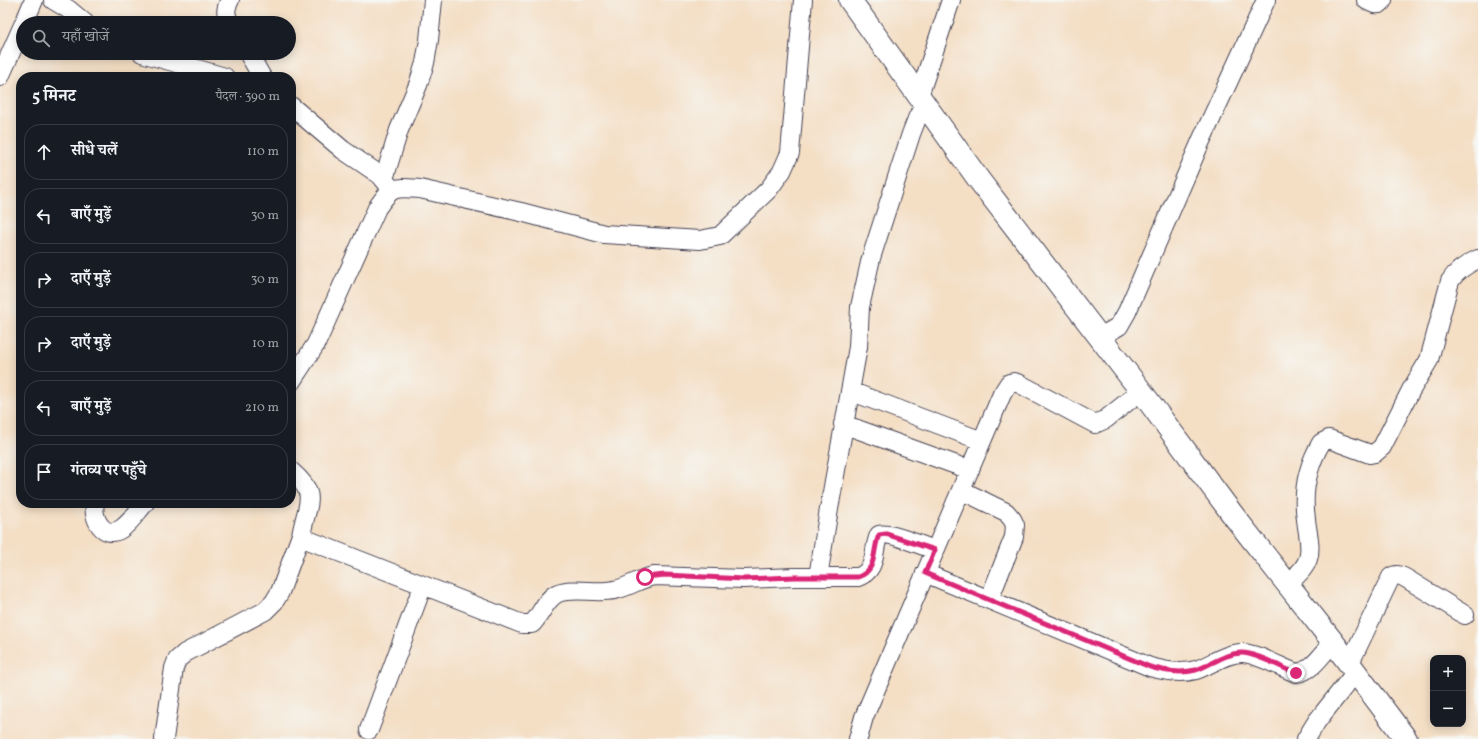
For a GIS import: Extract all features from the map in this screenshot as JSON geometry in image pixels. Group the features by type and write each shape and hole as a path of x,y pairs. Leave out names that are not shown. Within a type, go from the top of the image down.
{"main road":[{"path":"850,0 979,180 1141,391 1233,515 1406,739"}],"street":[{"path":"27,16 34,0"},
{"path":"54,0 68,8 77,16"},
{"path":"227,16 226,8 230,0"},
{"path":"296,374 316,344 377,208 385,196 399,130 418,85 425,63 433,0"},
{"path":"296,110 343,150 372,168 388,184 404,188 420,189 520,212 604,234 700,240 720,236 769,189 782,171 790,153 803,0"},
{"path":"818,577 828,509 858,347 858,314 871,258 912,128 918,116 951,0"},
{"path":"1100,337 1119,326 1127,312 1201,141 1266,0"},
{"path":"1366,0 1379,4 1383,0"},
{"path":"0,77 16,42"},
{"path":"166,60 208,72"},
{"path":"252,60 259,72"},
{"path":"1288,585 1306,564 1309,557 1305,509 1305,483 1308,472 1321,443 1329,439 1370,454 1375,453 1382,447 1411,390 1429,360 1450,280 1463,267 1478,259"},
{"path":"858,739 864,717 925,573 1002,394 1009,384 1014,382 1020,384 1095,424 1106,419 1141,391"},
{"path":"850,391 982,442"},
{"path":"843,424 970,470"},
{"path":"164,739 174,668 177,660 185,653 265,611 274,602 280,592 302,535 310,501 308,490 304,483 296,476"},
{"path":"961,490 1006,512 1015,525 1014,536 989,600"},
{"path":"94,508 94,512 99,525 107,532 113,532 120,530 141,508"},
{"path":"302,535 306,539 527,625 532,624 537,619 548,601 558,593 614,590 625,587 645,577 744,579 858,577 864,575 869,570 872,563 877,538 882,533 935,550"},
{"path":"925,573 1150,667 1173,672 1196,670 1227,656 1243,653 1255,656 1296,673 1302,673 1311,666 1332,642"},
{"path":"1306,739 1316,721 1352,669 1391,577 1395,574 1407,579 1465,615"},
{"path":"369,730 423,585"}],"route":[{"path":"645,577 665,575 744,579 858,577 864,575 869,570 872,563 877,538 882,533 935,550 925,573 1150,667 1173,672 1196,670 1227,656 1243,653 1255,656 1296,673"}]}
